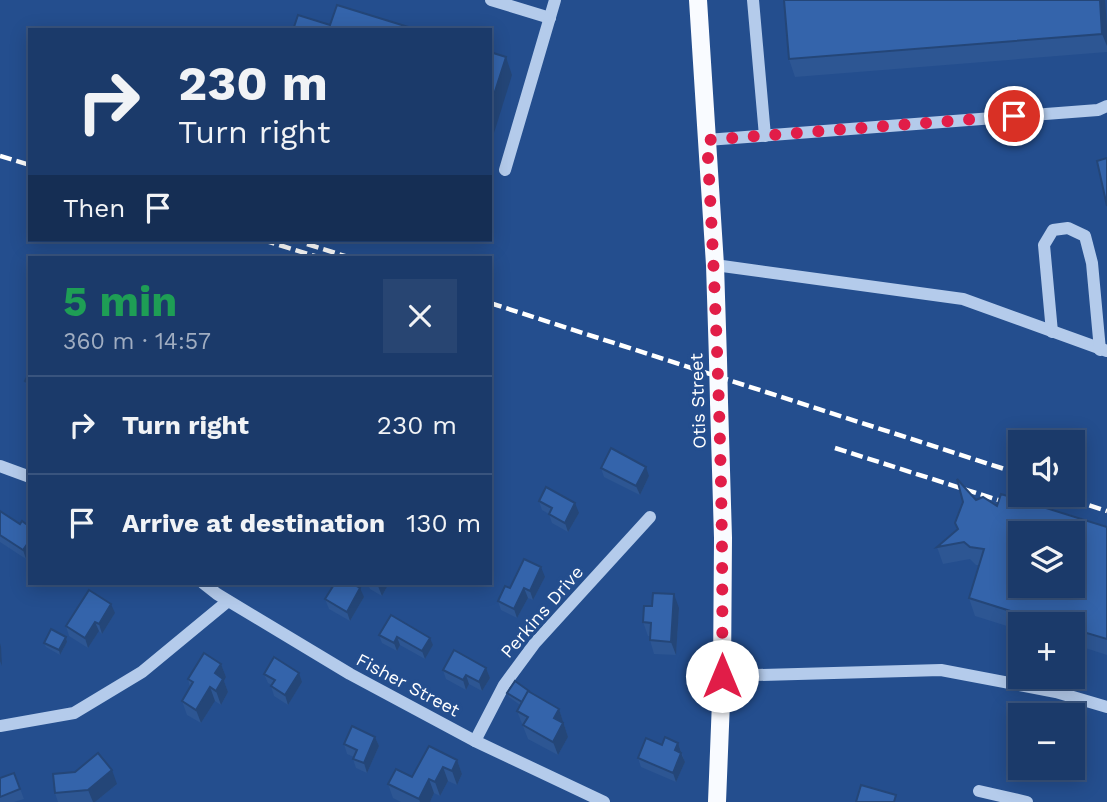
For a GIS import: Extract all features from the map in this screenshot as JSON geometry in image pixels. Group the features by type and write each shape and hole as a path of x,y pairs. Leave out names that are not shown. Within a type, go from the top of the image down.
{"main road":[{"name":"Otis Street","path":"698,0 715,265 723,538 722,676 717,802"}],"street":[{"path":"491,0 550,18"},
{"path":"505,170 555,0"},
{"path":"753,0 765,136"},
{"path":"707,140 1098,110 1107,106"},
{"path":"715,265 962,299 1052,332 1104,350 1092,263 1085,236 1068,228 1053,230 1044,245 1052,332"},
{"path":"0,467 28,476"},
{"name":"Perkins Drive","path":"475,741 504,685 535,643 650,517"},
{"name":"Fisher Street","path":"207,585 228,601 350,674 475,741 604,802"},
{"path":"0,726 74,713 142,672 228,601"},
{"path":"722,676 941,670 1056,692 1107,707"},
{"path":"979,791 1027,802"}],"building":[{"path":"784,0 1100,0 1102,34 789,59"},
{"path":"337,5 412,28 294,28 298,15 330,25"},
{"path":"492,53 506,57 492,101"},
{"path":"1107,158 1107,206 1097,161"},
{"path":"611,448 646,467 636,486 601,468"},
{"path":"957,479 976,500 983,497 997,506 1001,494 1008,496 1008,507 1043,507 1107,527 1107,639 1085,633 1085,612 1014,612 969,598 984,549 970,547 964,542 937,547 958,529 955,523 963,502"},
{"path":"546,487 575,503 565,523 549,514 552,508 539,501"},
{"path":"0,511 20,524 22,521 28,526 28,543 23,550 0,535"},
{"path":"524,559 541,567 530,591 524,588 514,609 498,601 505,586 510,588"},
{"path":"334,585 355,585 360,588 347,612 325,599"},
{"path":"89,590 111,604 99,624 95,622 85,638 66,626"},
{"path":"653,593 674,594 671,642 650,640 651,623 643,622 644,606 652,606"},
{"path":"391,615 430,638 422,651 397,637 394,643 379,635"},
{"path":"51,629 66,637 59,650 44,643"},
{"path":"454,650 486,668 479,682 466,675 463,680 443,670"},
{"path":"204,653 221,664 215,673 223,679 216,691 210,687 196,710 182,701 193,682 188,679"},
{"path":"274,657 299,673 285,695 271,686 275,680 264,674"},
{"path":"515,681 529,691 522,702 507,693"},
{"path":"528,691 559,709 554,718 563,723 553,742 523,725 528,717 517,711"},
{"path":"352,726 375,737 364,763 353,759 357,750 344,744"},
{"path":"665,737 678,743 675,750 681,753 673,773 638,758 646,738 662,745"},
{"path":"429,746 457,760 452,771 443,767 435,782 429,779 419,799 388,784 396,769 412,777"},
{"path":"98,753 112,770 88,790 55,793 53,774 75,772"},
{"path":"14,773 20,789 0,797 0,778"},
{"path":"861,785 896,795 894,802 856,802"}],"railway":[{"path":"0,156 28,164"},
{"path":"269,242 315,256"},
{"path":"307,244 345,256"},
{"path":"492,304 1008,470"},
{"path":"835,448 1008,503"},
{"path":"1085,504 1107,511"}],"route":[{"path":"722,676 723,538 715,265 707,140 1014,116"}]}
